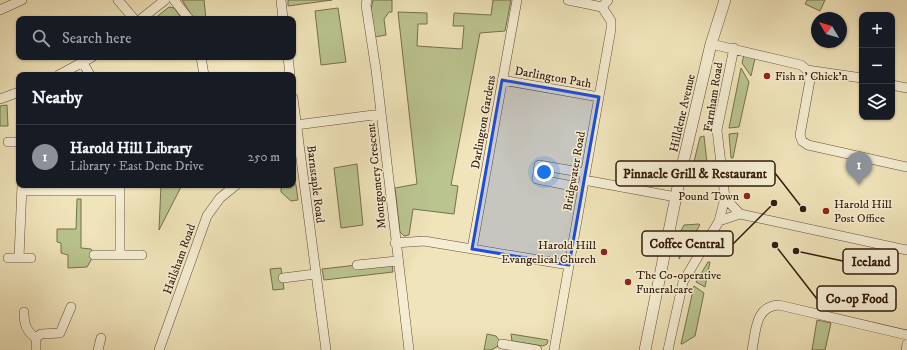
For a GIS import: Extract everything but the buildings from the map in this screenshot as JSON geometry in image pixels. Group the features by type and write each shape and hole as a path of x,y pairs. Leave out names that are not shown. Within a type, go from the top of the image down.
{"street":[{"path":"0,10 22,0"},
{"path":"118,0 131,16"},
{"path":"145,16 165,0"},
{"path":"174,0 187,16"},
{"path":"281,0 283,16"},
{"name":"Montgomery Crescent","path":"367,0 366,5 381,114 397,260 409,350"},
{"name":"Darlington Gardens","path":"472,248 517,0"},
{"path":"568,0 605,4"},
{"name":"Hilldene Avenue","path":"645,350 676,197 712,44 725,0"},
{"name":"Bridgwater Road","path":"554,350 612,29 605,4"},
{"path":"712,44 801,65 807,70 859,78"},
{"name":"Farnham Road","path":"668,350 682,282 719,221 725,198 717,130 734,48"},
{"path":"65,72 88,60"},
{"path":"202,60 204,72"},
{"path":"288,60 290,72"},
{"path":"83,63 88,72"},
{"path":"807,70 810,80 800,135 802,141 814,147 907,167"},
{"name":"Darlington Path","path":"502,80 599,97"},
{"path":"895,86 907,88"},
{"path":"0,99 16,93"},
{"path":"296,125 381,114"},
{"name":"Barnstaple Road","path":"296,125 298,173 326,350"},
{"path":"8,142 16,142"},
{"path":"584,181 676,197"},
{"path":"20,258 22,188 120,188 120,254"},
{"name":"Hailsham Road","path":"160,350 207,216 220,198 232,188"},
{"path":"725,198 740,214"},
{"path":"719,221 740,214 907,250"},
{"path":"395,243 424,241 569,265"},
{"path":"94,255 142,255"},
{"path":"8,258 31,258"},
{"path":"357,265 397,260"},
{"path":"283,278 315,274"},
{"path":"752,350 761,313 770,305 779,305 907,334"},
{"path":"36,338 41,334 60,333 72,307"},
{"path":"24,312 24,325 30,334 36,338"},
{"path":"36,338 36,350"},
{"path":"98,350 102,338"},
{"path":"502,344 537,350"},
{"path":"906,350 907,344"}],"highlighted area":[{"path":"502,80 599,97 569,265 472,249"}],"green space":[{"path":"182,0 204,0 206,16 192,16"},
{"path":"288,0 332,0 288,6"},
{"path":"373,0 392,0 392,12 389,12 384,19 386,35 375,37 371,9"},
{"path":"493,0 511,0 505,31 480,33 451,185 458,186 454,214 413,209 409,235 404,236 400,232 395,188 417,184 398,12 427,13 427,24 418,24 417,46 462,49 464,26 453,26 454,13 491,15"},
{"path":"807,0 825,0 820,11 805,4"},
{"path":"169,7 174,8 180,16 158,16"},
{"path":"338,8 346,62 321,65 315,11"},
{"path":"744,55 755,58 751,76 742,63"},
{"path":"741,68 749,82 739,127 729,128"},
{"path":"7,105 8,126 0,126 0,106"},
{"path":"738,133 733,158 731,158 729,134"},
{"path":"704,136 709,181 707,182 692,170 700,137"},
{"path":"357,164 363,225 341,228 334,168"},
{"path":"296,185 298,200 291,201 281,192 281,188 296,188"},
{"path":"161,188 180,188 159,230"},
{"path":"77,199 81,199 81,248 91,249 94,255 87,267 68,268 68,255 61,253 61,243 57,242 57,229 76,229"},
{"path":"684,225 700,225 679,259 683,240 677,238"},
{"path":"708,262 710,262 705,287 696,282"},
{"path":"392,264 393,272 324,280 322,269 357,265"},
{"path":"281,268 284,289 273,290 270,269"},
{"path":"694,286 704,293 695,336 681,344"},
{"path":"817,320 831,323 825,350 812,350"},
{"path":"487,334 496,336 502,344 491,350 484,350"},
{"path":"511,334 548,340 547,344 543,346 512,341"}],"place":[{"name":"Fish n' Chick'n","path":"767,76"},
{"name":"Harold Hill Library","path":"859,185"},
{"name":"Pound Town","path":"747,196"},
{"name":"Coffee Central","path":"774,203"},
{"name":"Pinnacle Grill & Restaurant","path":"803,209"},
{"name":"Harold Hill Post Office","path":"826,211"},
{"name":"Co-op Food","path":"775,245"},
{"name":"Iceland","path":"796,251"},
{"name":"Harold Hill Evangelical Church","path":"604,252"},
{"name":"The Co-operative Funeralcare","path":"628,282"}]}
